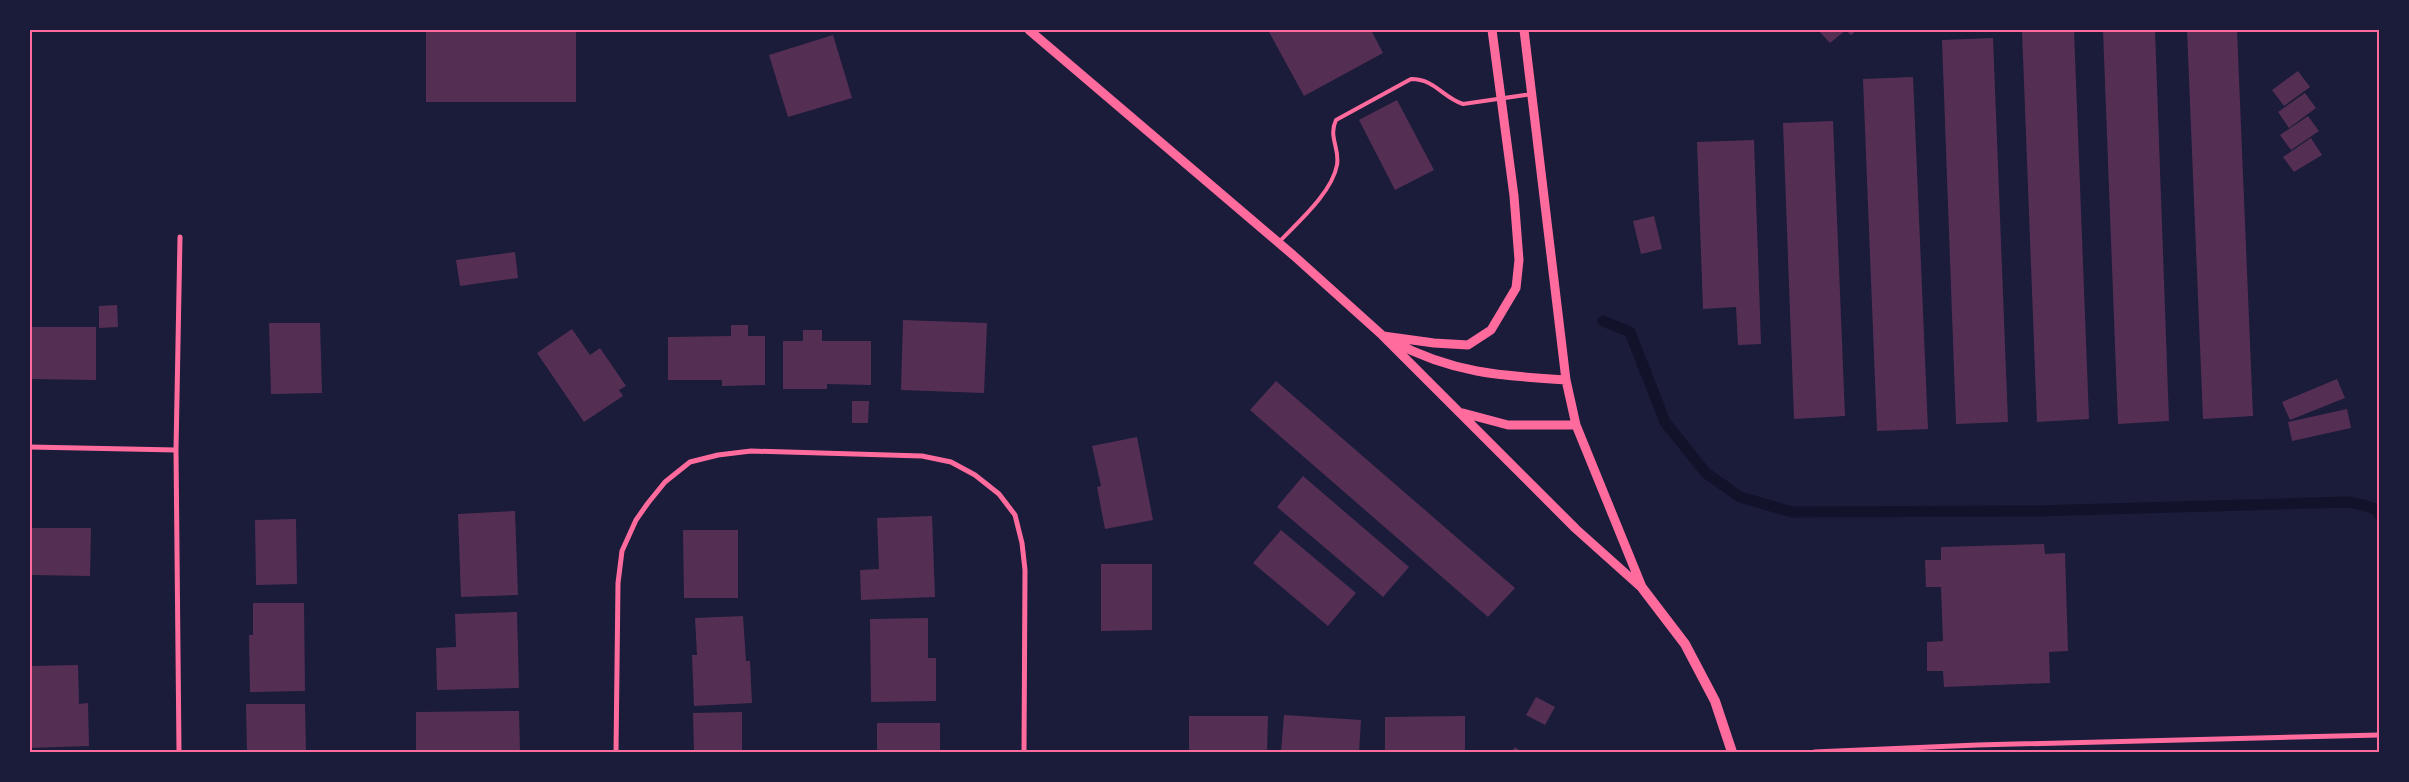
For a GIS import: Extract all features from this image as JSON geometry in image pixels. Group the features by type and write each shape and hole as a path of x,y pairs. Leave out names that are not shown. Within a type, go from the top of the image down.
{"main road":[{"path":"1643,589 1685,644 1715,701 1732,752"}],"street":[{"path":"1030,30 1278,243 1382,336 1462,413 1576,529 1643,589"},
{"path":"1382,336 1434,343 1468,345 1491,330 1516,288 1519,260 1515,205 1492,30"},
{"path":"1524,30 1566,380 1576,425 1643,589"},
{"path":"179,752 176,450 180,237"},
{"path":"1382,336 1414,352 1479,373 1566,380"},
{"path":"1462,413 1508,425 1576,425"},
{"path":"30,447 176,450"},
{"path":"616,752 618,583 622,551 636,520 665,482 690,462 718,454 751,451 922,456 951,462 974,475 999,494 1015,515 1022,543 1025,570 1024,752"},
{"path":"1814,752 1978,745 2379,735"}],"lane":[{"path":"1278,243 1314,205 1333,180 1338,164 1332,129 1336,120 1411,79 1422,79 1436,86 1454,101 1464,104 1532,94"}],"building":[{"path":"426,30 576,30 576,102 426,102"},
{"path":"1268,30 1371,30 1383,53 1304,96"},
{"path":"1818,30 1846,30 1830,43"},
{"path":"1846,30 1857,30 1851,35"},
{"path":"2022,30 2074,30 2089,419 2037,422"},
{"path":"2103,30 2155,30 2169,421 2118,424"},
{"path":"2187,30 2237,30 2253,416 2203,419"},
{"path":"833,35 852,98 788,117 769,55"},
{"path":"1993,38 2008,422 1956,424 1942,40"},
{"path":"2298,71 2310,87 2284,106 2272,90"},
{"path":"1913,77 1928,429 1877,431 1863,79"},
{"path":"2305,93 2316,108 2289,128 2278,112"},
{"path":"1397,100 1434,170 1395,190 1359,120"},
{"path":"2308,116 2319,131 2291,150 2280,135"},
{"path":"1833,121 1845,416 1794,419 1783,123"},
{"path":"2311,138 2322,155 2294,172 2283,157"},
{"path":"1754,140 1761,344 1738,345 1736,307 1703,309 1697,142"},
{"path":"1654,216 1662,249 1641,254 1633,221"},
{"path":"515,252 518,278 460,286 456,260"},
{"path":"117,305 118,327 99,328 99,306"},
{"path":"903,320 987,323 984,393 901,390"},
{"path":"269,323 320,323 322,393 271,394"},
{"path":"731,325 748,325 748,336 765,336 765,385 722,386 722,380 668,380 668,337 731,336"},
{"path":"30,327 96,327 96,380 30,379"},
{"path":"572,329 590,355 600,348 626,386 619,390 623,396 584,422 537,353"},
{"path":"803,330 822,330 822,341 871,341 871,385 827,384 827,389 783,389 783,341 803,341"},
{"path":"2337,379 2345,398 2290,420 2282,402"},
{"path":"1276,381 1515,588 1488,617 1250,410"},
{"path":"852,401 869,401 868,423 852,423"},
{"path":"2347,409 2351,428 2292,441 2288,422"},
{"path":"1137,437 1153,520 1105,529 1097,487 1101,486 1092,446"},
{"path":"1303,476 1409,567 1383,597 1277,507"},
{"path":"515,511 518,595 461,597 458,514"},
{"path":"932,516 935,597 861,600 860,570 879,569 877,518"},
{"path":"296,519 297,584 256,585 255,520"},
{"path":"30,528 91,528 90,576 30,575"},
{"path":"683,530 738,530 738,598 684,598"},
{"path":"1281,530 1356,593 1328,626 1253,563"},
{"path":"2044,544 2045,554 2065,553 2068,651 2049,652 2050,683 1944,687 1943,671 1927,671 1927,642 1943,641 1941,587 1926,587 1925,560 1941,560 1941,547"},
{"path":"1101,564 1152,564 1152,630 1101,631"},
{"path":"253,603 304,603 305,691 250,692 249,635 253,635"},
{"path":"517,612 519,688 437,690 436,648 456,647 455,614"},
{"path":"743,616 746,661 750,661 752,703 694,706 692,655 697,655 695,618"},
{"path":"928,618 928,658 936,658 936,701 871,702 870,619"},
{"path":"78,665 79,704 88,703 89,746 30,748 30,666"},
{"path":"1536,697 1555,707 1545,725 1526,715"},
{"path":"246,704 305,704 306,752 247,752"},
{"path":"519,711 520,752 416,752 416,712"},
{"path":"742,712 742,752 694,752 693,713"},
{"path":"1284,715 1361,720 1359,752 1281,752"},
{"path":"1189,716 1268,716 1267,752 1189,752"},
{"path":"1465,716 1465,752 1385,752 1385,717"},
{"path":"877,723 940,723 940,752 877,752"},
{"path":"1515,747 1522,752 1511,752"}],"waterway":[{"path":"1603,321 1630,332 1665,422 1706,473 1740,497 1792,512 2036,511 2347,502 2364,505 2377,510 2379,514"}]}
